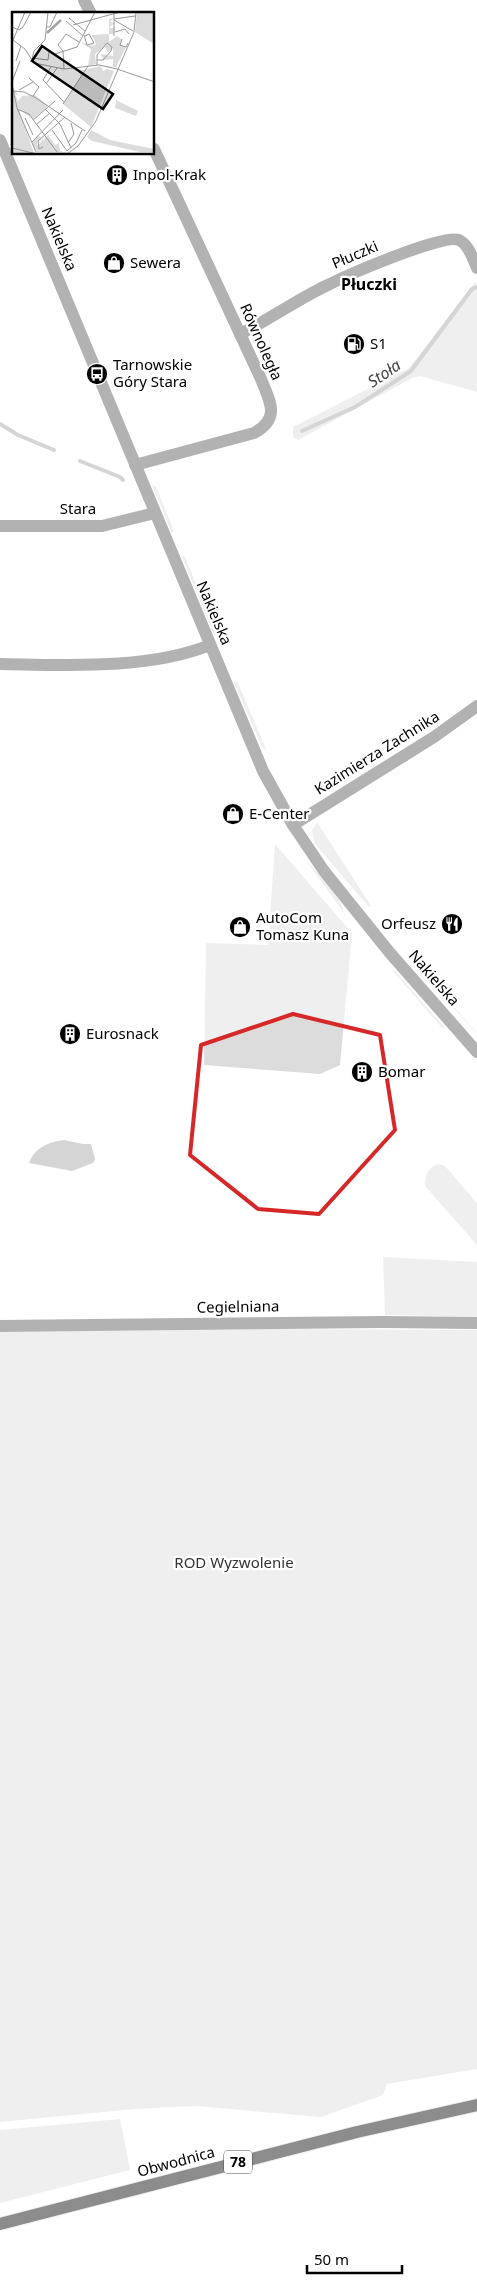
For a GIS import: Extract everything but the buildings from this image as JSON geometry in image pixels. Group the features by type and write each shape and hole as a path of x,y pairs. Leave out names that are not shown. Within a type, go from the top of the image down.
{"main road":[{"name":"Obwodnica","path":"0,2224 357,2132 477,2105"}],"street":[{"path":"84,0 90,12"},
{"name":"Nakielska","path":"0,140 263,771 293,826 324,871 390,953 477,1052"},
{"name":"Równoległa","path":"135,465 254,433 269,421 272,414 270,401 155,151"},
{"name":"Płuczki","path":"240,334 328,284 404,253 448,239 459,240 464,244 477,268"},
{"name":"Stara","path":"0,526 102,526 155,513"},
{"path":"0,664 102,665 184,654 210,645"},
{"name":"Kazimierza Zachnika","path":"293,826 434,737 477,706"},
{"name":"Cegielniana","path":"0,1326 383,1322 477,1324"}],"highlighted area":[{"path":"293,1014 380,1035 395,1130 319,1214 258,1209 190,1155 201,1045"}],"green space":[{"path":"475,282 477,287 477,392 420,376 412,378 298,440 293,437 293,427 409,368"},
{"path":"152,485 156,487 174,531 172,533"},
{"path":"184,555 218,636 214,635 182,557"},
{"path":"237,681 267,751 262,747 234,683"},
{"path":"317,822 371,906 369,907 315,844 312,830"},
{"path":"275,844 352,933 340,1065 320,1074 204,1065 206,943 268,945"},
{"path":"306,860 339,900 343,912"},
{"path":"412,961 477,1033 477,1034"},
{"path":"392,970 444,1027 443,1029"},
{"path":"439,1164 445,1166 477,1203 477,1245 425,1186 428,1172 432,1167"},
{"path":"383,1257 477,1262 477,1317 385,1315"},
{"name":"ROD Wyzwolenie","path":"274,1329 477,1330 477,2069 387,2084 383,2095 321,2117 195,2106 135,2109 0,2122 0,1332"},
{"path":"120,2119 130,2170 0,2203 0,2130"}],"shaded area":[{"path":"64,1140 91,1144 95,1159 93,1163 72,1171 29,1163 35,1153 43,1146"}],"waterway":[{"name":"Stoła","path":"302,431 355,407 411,371 472,289 477,287"},
{"name":"Stoła","path":"0,424 18,435 54,450"},
{"name":"Stoła","path":"80,461 120,477 123,480"}],"place":[{"name":"Inpol-Krak","path":"117,175"},
{"name":"Sewera","path":"114,263"},
{"name":"S1","path":"354,344"},
{"name":"Tarnowskie Góry Stara","path":"97,374"},
{"name":"E-Center","path":"233,814"},
{"name":"Orfeusz","path":"452,924"},
{"name":"AutoCom Tomasz Kuna","path":"240,927"},
{"name":"Eurosnack","path":"70,1034"},
{"name":"Bomar","path":"362,1072"}],"district":[{"name":"Płuczki","path":"369,284"}]}
